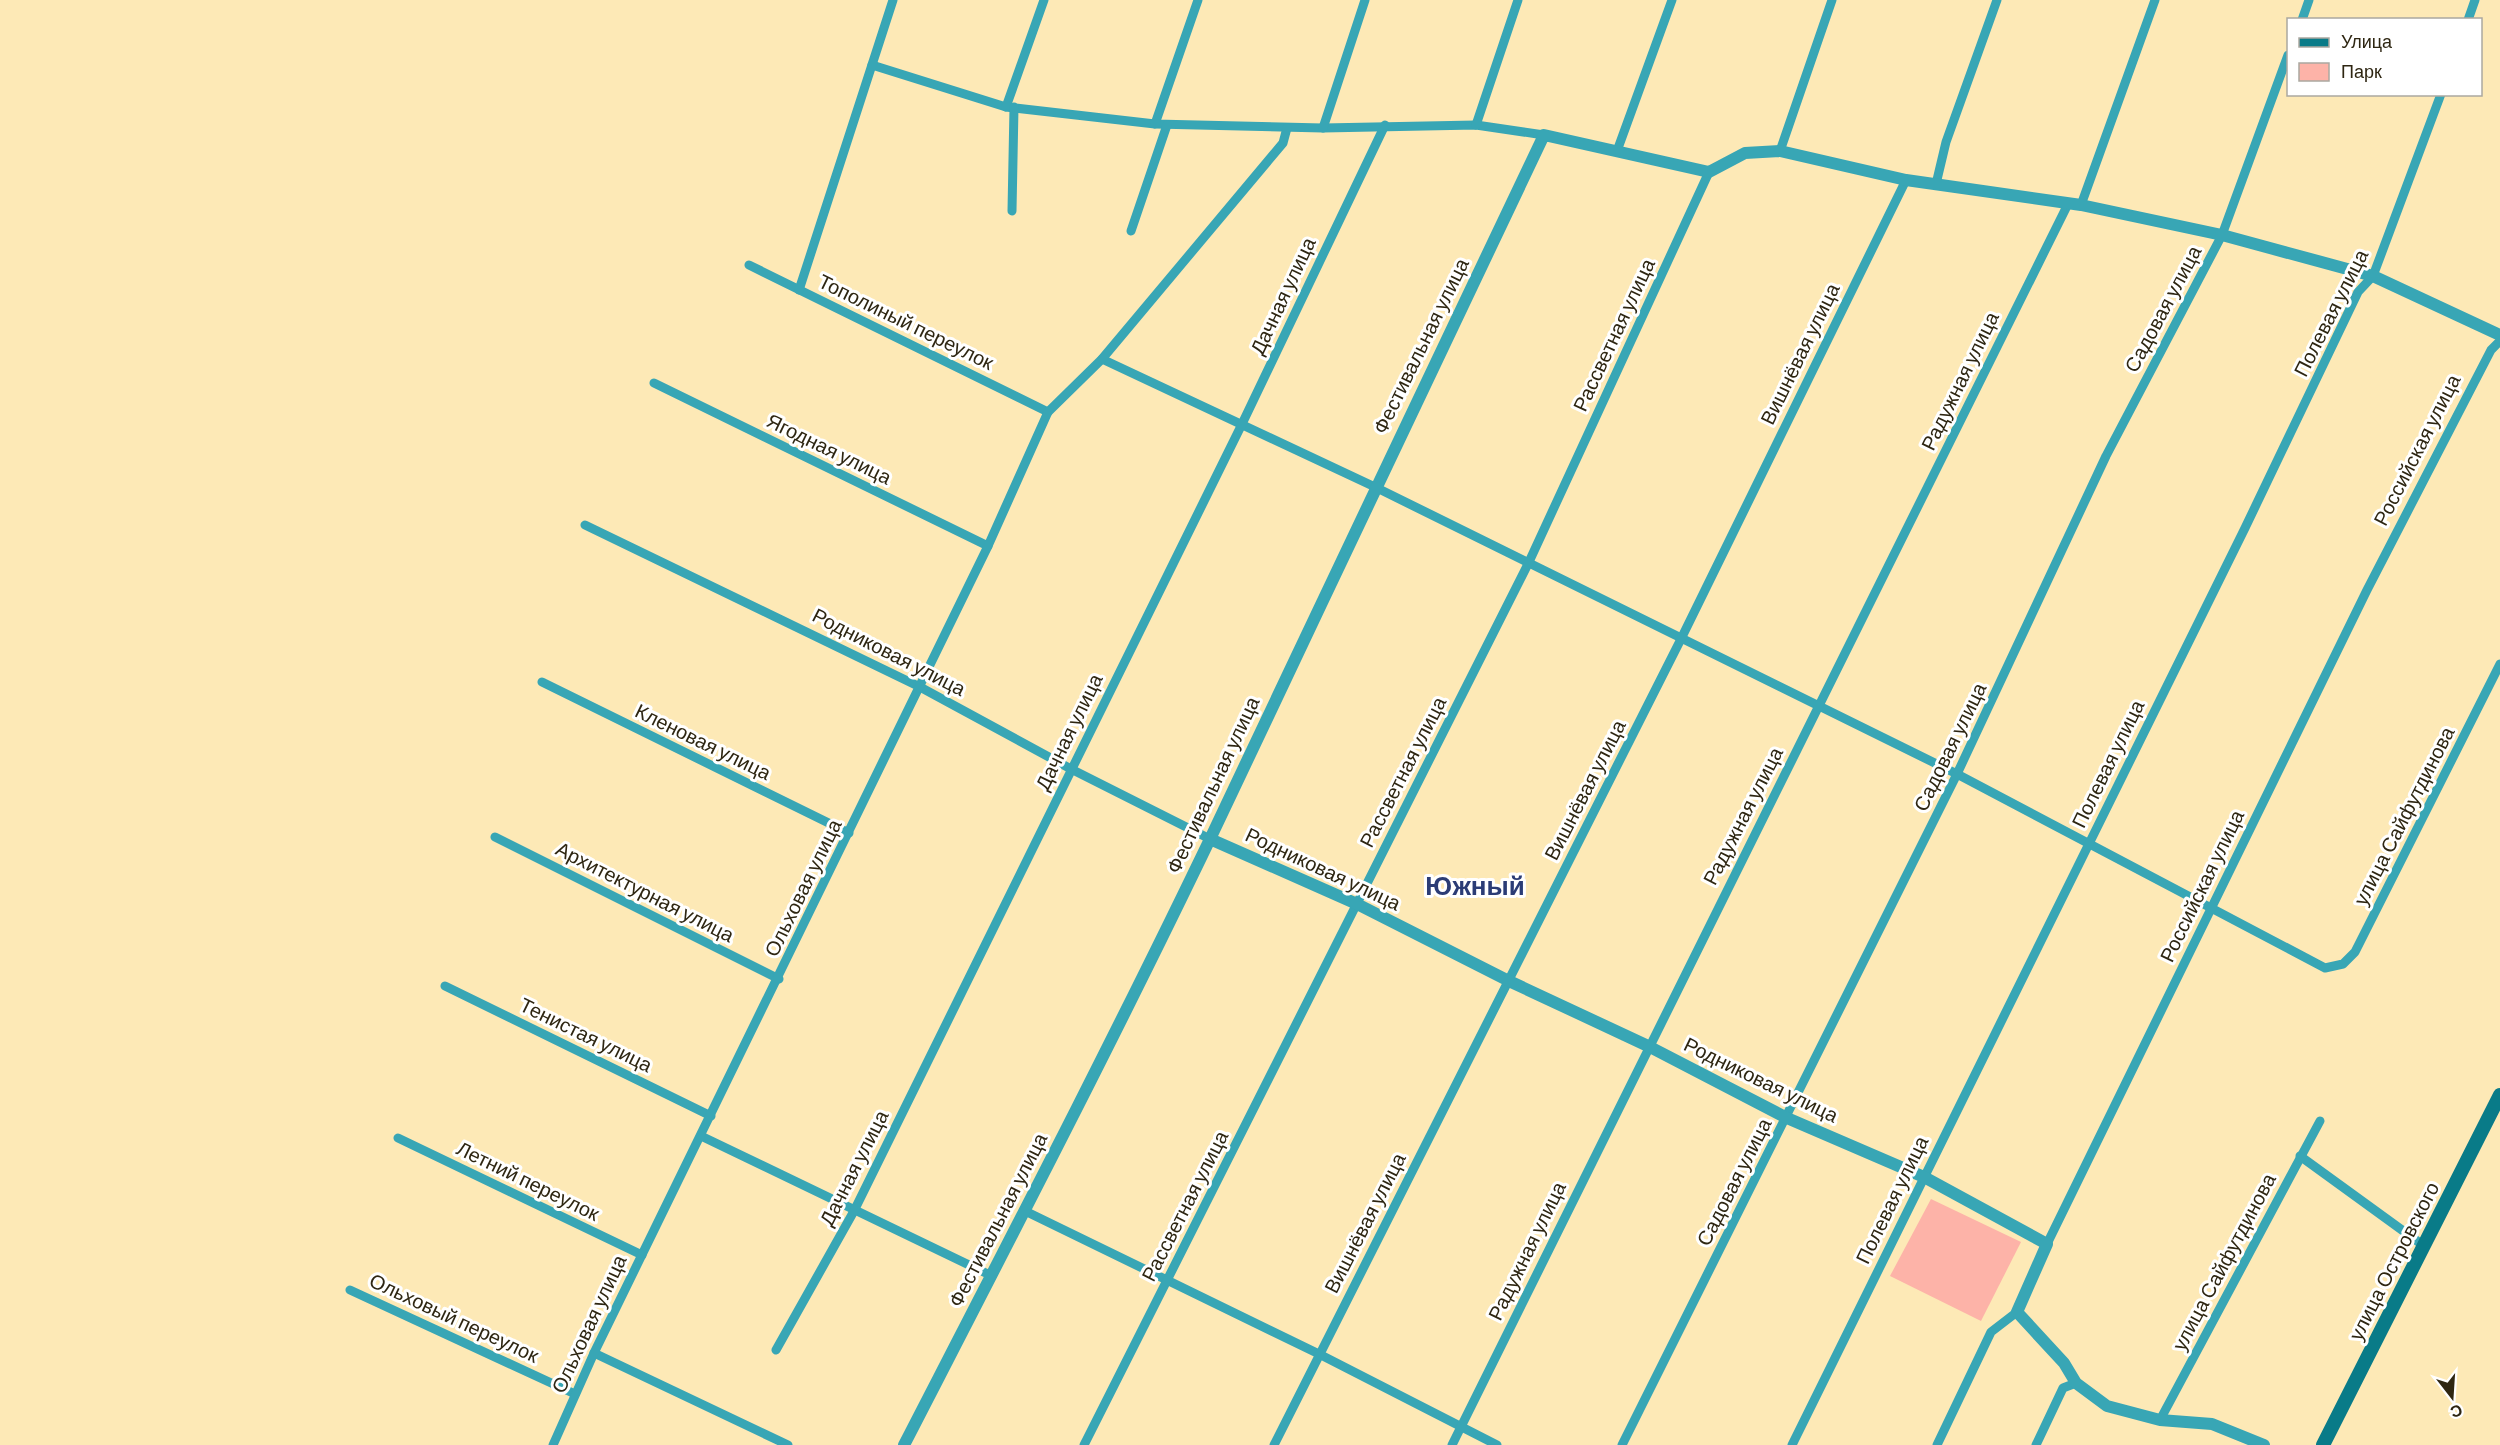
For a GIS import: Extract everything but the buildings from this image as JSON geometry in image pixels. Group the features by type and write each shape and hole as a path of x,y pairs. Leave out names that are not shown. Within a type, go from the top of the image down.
{"main road":[{"name":"улица Островского","path":"2323,1445 2500,1095"}],"street":[{"path":"799,290 893,0"},
{"path":"1012,211 1010,107 1044,0"},
{"path":"1155,124 1198,0"},
{"path":"1323,128 1365,0"},
{"path":"1476,125 1518,0"},
{"path":"1617,151 1672,0"},
{"path":"1780,151 1832,0"},
{"path":"1936,184 1946,142 1997,0"},
{"path":"2081,206 2155,0"},
{"path":"2303,18 2309,0"},
{"path":"2469,18 2475,0"},
{"name":"Садовая улица","path":"1622,1445 1957,774 2106,456 2222,236 2287,60"},
{"path":"872,65 1010,107 1155,124 1287,128 1476,125 1544,135 1709,172 1745,153 1780,151 1906,180 2081,206 2222,236 2373,276 2500,335"},
{"name":"Полевая улица","path":"1792,1445 2358,292 2373,276 2440,96"},
{"path":"1131,231 1167,125"},
{"name":"Дачная улица","path":"776,1350 855,1211 1242,424 1384,125"},
{"name":"Ольховая улица","path":"553,1445 594,1353 779,979 988,546 1048,412 1102,359 1283,143 1287,128"},
{"name":"Фестивальная улица","path":"904,1445 1025,1211 1210,838 1544,135"},
{"name":"Рассветная улица","path":"1084,1445 1528,564 1709,172"},
{"name":"Вишнёвая улица","path":"1274,1445 1681,639 1906,180"},
{"name":"Радужная улица","path":"1452,1445 1648,1046 2068,204"},
{"name":"Тополиный переулок","path":"749,265 1048,412"},
{"name":"Российская улица","path":"1937,1445 1992,1332 2017,1312 2047,1244 2367,590 2491,350 2500,341"},
{"path":"1102,359 1375,487 1957,774 2213,908"},
{"name":"Ягодная улица","path":"654,383 988,546"},
{"name":"Родниковая улица","path":"585,525 920,687 1071,769 1210,838 1357,904 1509,981 1648,1046 1787,1118 1924,1177 2047,1244"},
{"name":"улица Сайфутдинова","path":"2213,908 2325,968 2343,964 2355,952 2500,664"},
{"name":"Кленовая улица","path":"542,682 849,833"},
{"name":"Архитектурная улица","path":"495,837 779,979"},
{"name":"Тенистая улица","path":"445,986 711,1116"},
{"name":"улица Сайфутдинова","path":"2160,1420 2319,1122"},
{"path":"701,1136 992,1276"},
{"name":"Летний переулок","path":"399,1138 642,1255"},
{"path":"2300,1156 2424,1246"},
{"path":"1025,1211 1168,1279 1497,1445"},
{"name":"Ольховый переулок","path":"350,1290 575,1394"},
{"path":"2017,1312 2064,1363 2076,1383 2108,1406 2160,1420 2212,1424 2264,1445"},
{"path":"594,1353 788,1445"},
{"path":"2036,1445 2063,1388 2076,1383"}],"green space":[{"path":"1931,1199 2021,1242 1981,1321 1890,1276"}],"district":[{"name":"Южный","path":"1475,886"}]}
